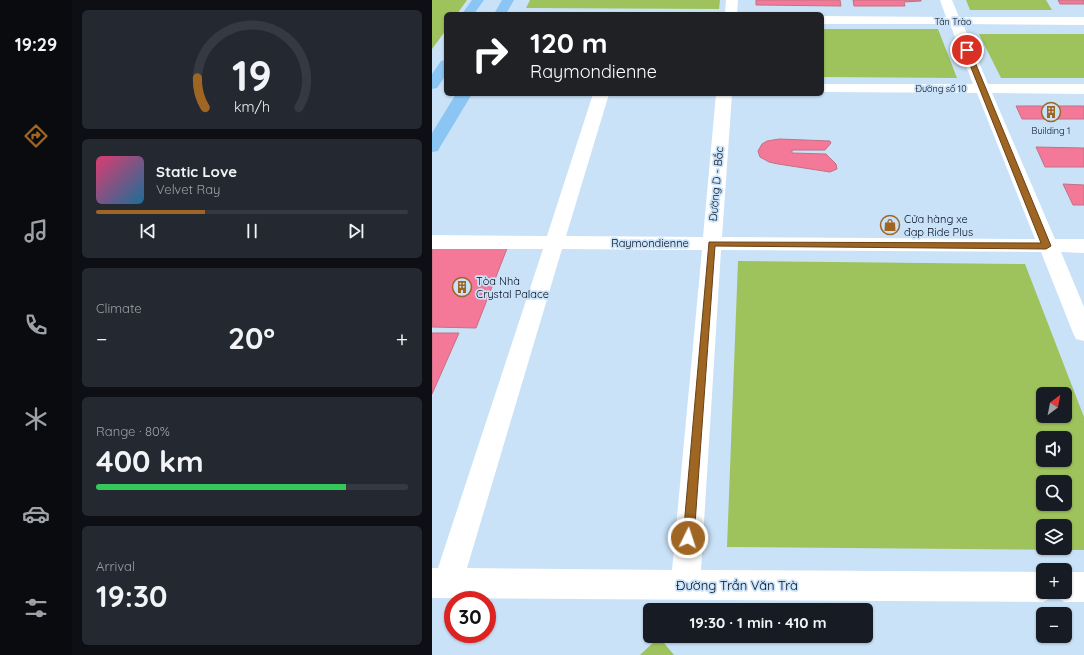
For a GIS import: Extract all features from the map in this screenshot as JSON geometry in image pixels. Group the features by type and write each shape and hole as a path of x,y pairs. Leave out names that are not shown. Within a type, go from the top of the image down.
{"main road":[{"path":"469,12 478,0"},
{"path":"481,12 489,0"},
{"path":"501,12 508,0"},
{"path":"513,12 520,0"},
{"path":"432,124 450,96"},
{"path":"432,147 463,96"}],"street":[{"path":"731,12 732,0"},
{"path":"946,0 1046,246 1084,333"},
{"name":"Tân Trào","path":"824,20 1084,21"},
{"name":"Đường số 10","path":"824,88 1084,89"},
{"path":"440,583 555,242 600,96"},
{"name":"Đường D - Bắc","path":"685,585 724,96"},
{"name":"Raymondienne","path":"432,242 1084,246"},
{"name":"Đường Trần Văn Trà","path":"440,583 1036,587"},
{"path":"1072,587 1084,587"}],"green space":[{"path":"432,0 467,0 458,12 444,12 444,33 432,49"},
{"path":"530,0 720,0 719,9 526,8"},
{"path":"966,0 1046,0 1052,10 970,10"},
{"path":"824,29 938,29 957,78 824,77"},
{"path":"979,34 1084,34 1084,78 1001,78"},
{"path":"738,261 1025,264 1084,417 1084,550 1072,550 1072,519 1036,519 1036,550 727,547"},
{"path":"653,643 664,643 674,655 640,655"}],"building":[{"path":"756,0 840,0 841,6 756,5"},
{"path":"853,0 921,1 904,2 905,6 854,6"},
{"path":"1058,0 1084,0 1084,4 1060,4"},
{"name":"Building 1","path":"1016,106 1084,106 1084,119 1022,119"},
{"path":"779,139 830,141 831,143 825,150 792,150 792,153 826,154 836,164 837,169 830,172 778,164 769,162 760,157 758,151 762,144 767,141"},
{"path":"1036,147 1084,148 1084,167 1045,167"},
{"path":"1063,184 1084,185 1084,205 1073,205"},
{"name":"Tòa Nhà Crystal Palace","path":"432,246 508,246 476,328 432,327"},
{"path":"432,333 459,333 432,394"}],"place":[{"name":"Building 1","path":"1051,112"},
{"name":"Cửa hàng xe đạp Ride Plus","path":"890,225"},
{"name":"Tòa Nhà Crystal Palace","path":"462,287"}],"route":[{"path":"688,538 712,244 1046,246 967,50"}]}
